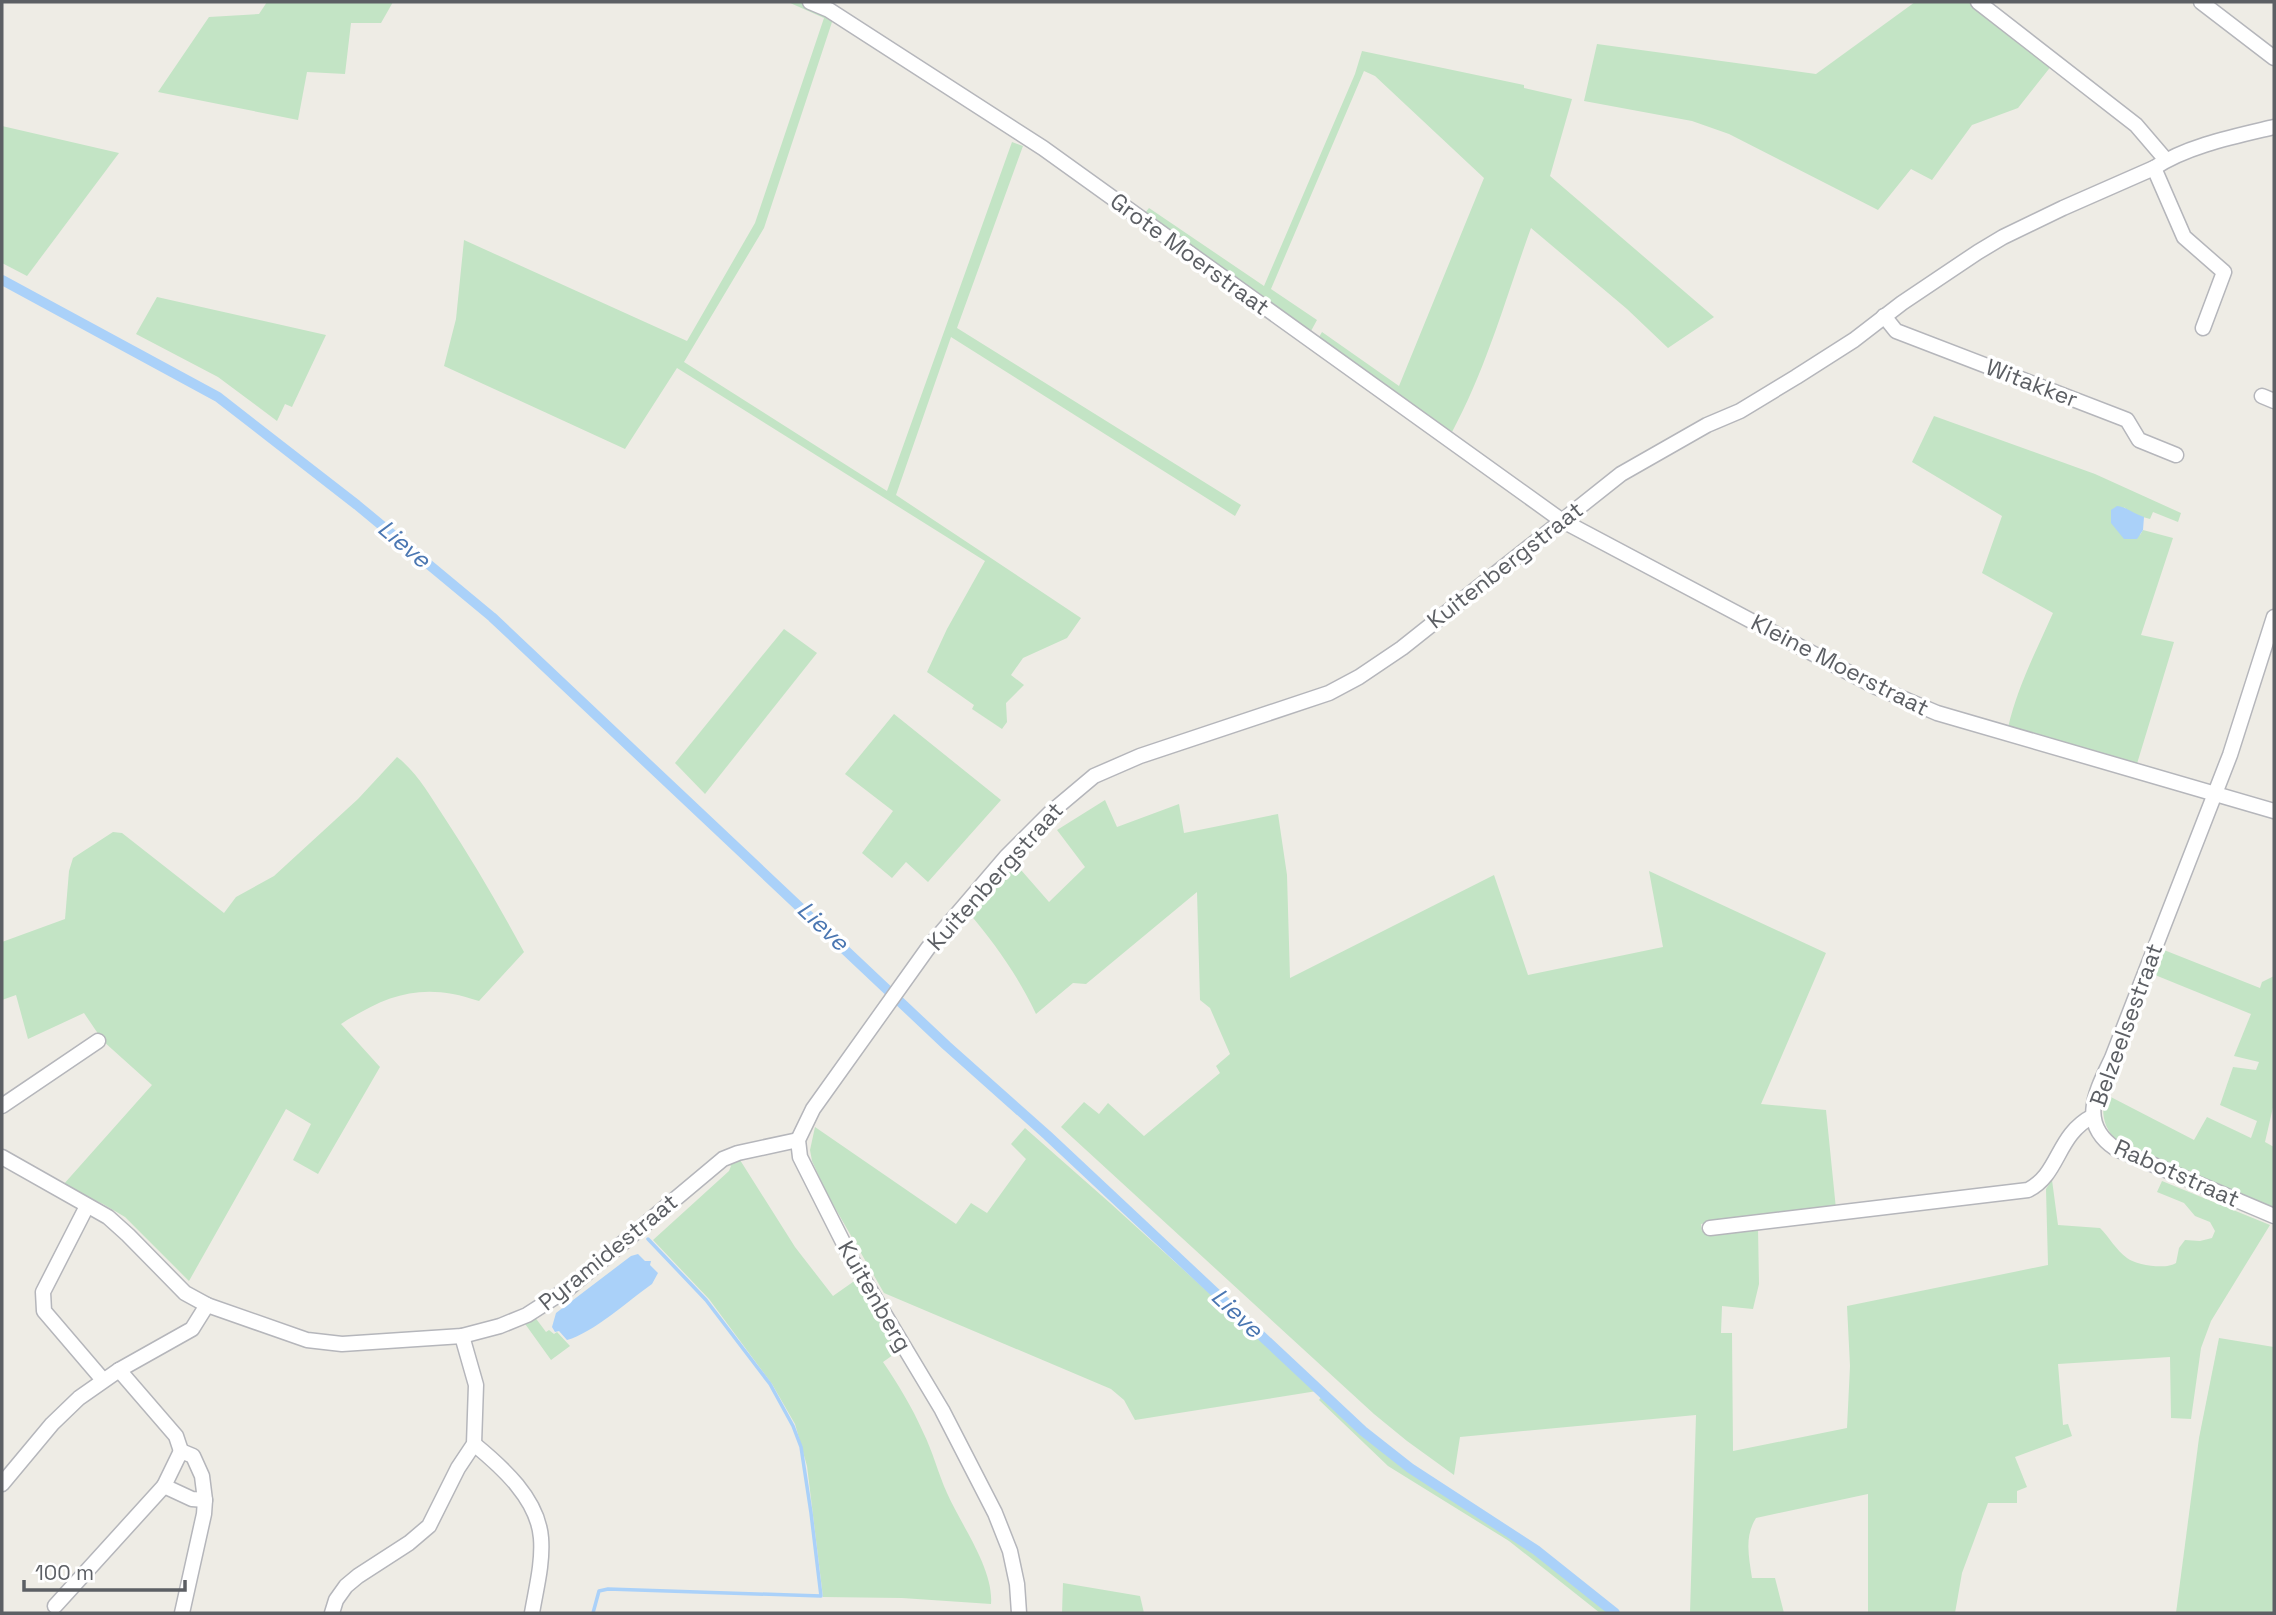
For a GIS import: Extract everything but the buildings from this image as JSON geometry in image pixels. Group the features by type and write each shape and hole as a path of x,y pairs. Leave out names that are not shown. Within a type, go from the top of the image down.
{"street":[{"name":"Grote Moerstraat","path":"810,2 829,10 1042,148 1562,520"},
{"path":"1978,2 2136,125 2160,164 2184,237 2224,272 2203,327"},
{"path":"2201,2 2274,58"},
{"name":"Kuitenbergstraat","path":"798,1140 813,1109 957,912 1049,813 1087,781 1128,761 1319,697 1359,677 1402,648 1622,474 1707,425 1740,411 1763,397 1854,340 1884,316 2003,237 2160,164 2231,138 2274,127"},
{"name":"Witakker","path":"1884,316 1896,331 2122,418 2127,421 2139,440 2176,455"},
{"name":"Kleine Moerstraat","path":"1562,520 1875,687 1937,713 2274,811"},
{"name":"Belzeelsestraat","path":"1710,1228 2028,1190 2042,1183 2071,1130 2093,1116 2095,1095 2112,1058 2230,755 2274,617"},
{"path":"2,1106 98,1041"},
{"name":"Rabotstraat","path":"2093,1116 2102,1137 2116,1149 2274,1216"},
{"name":"Pyramidestraat","path":"2,1157 108,1217 185,1293 207,1305 307,1340 355,1343 462,1336 500,1326 527,1315 569,1288 723,1159 738,1153 798,1140"},
{"name":"Kuitenberg","path":"798,1140 800,1157 809,1179 852,1260 942,1410 995,1513 1010,1551 1017,1584 1019,1613"},
{"path":"87,1206 43,1292 44,1311 103,1380"},
{"path":"2,1484 52,1423 79,1398 119,1370 192,1329 207,1305"},
{"path":"332,1613 336,1600 346,1586 409,1544 429,1526 458,1468 474,1444 476,1385 462,1336"},
{"path":"54,1611 164,1486 181,1451 176,1436 119,1370"},
{"path":"474,1444 504,1470 533,1511 541,1538 532,1613"},
{"path":"181,1451 193,1456 202,1476 205,1500 182,1613"},
{"path":"164,1486 192,1499 205,1500"}],"green space":[{"path":"267,2 393,2 381,23 351,23 345,74 307,72 298,120 158,92 209,17 259,14"},
{"path":"788,2 804,2 833,19 764,228 684,362 887,491 1012,142 1023,146 957,328 1241,505 1235,516 951,337 896,495 1081,618 1067,638 1023,658 1011,675 1024,685 1006,703 1007,722 1002,729 972,709 974,705 927,672 947,629 985,561 677,368 625,449 444,366 456,319 464,240 687,341 755,223 824,18"},
{"path":"1915,2 1970,2 2052,65 2018,108 1972,125 1932,180 1911,169 1878,210 1729,134 1692,121 1584,101 1597,44 1816,74"},
{"path":"1362,51 1524,85 1524,88 1572,99 1550,176 1714,317 1668,348 1627,309 1531,228 1486,357 1452,432 1319,337 1322,332 1399,386 1484,178 1375,76 1364,71 1271,289 1317,320 1311,331 1145,213 1149,208 1264,286 1355,74"},
{"path":"2,126 119,153 27,276 2,263"},
{"path":"157,297 326,335 292,407 285,404 277,421 218,377 136,334"},
{"path":"1934,416 2095,474 2181,513 2178,522 2153,512 2150,519 2132,514 2124,507 2140,535 2143,530 2173,538 2141,635 2174,642 2136,767 2008,728 2022,684 2053,613 1982,573 2002,516 1912,462"},
{"path":"784,629 817,653 705,794 675,763"},
{"path":"894,714 1001,800 928,882 906,862 892,878 862,853 893,811 845,774"},
{"path":"397,757 417,777 434,801 524,952 479,1001 441,992 407,994 375,1005 341,1024 380,1067 318,1174 293,1160 311,1124 286,1109 189,1281 125,1217 63,1185 152,1085 103,1041 84,1013 28,1039 16,995 2,1000 2,942 65,919 69,871 73,858 113,832 122,833 224,913 236,897 274,876 358,799"},
{"path":"1105,800 1117,827 1179,804 1184,833 1278,814 1287,875 1290,978 1494,875 1528,975 1663,947 1649,871 1826,953 1761,1104 1826,1110 1836,1209 1701,1224 1702,1231 1758,1228 1759,1284 1753,1309 1722,1306 1721,1333 1732,1333 1733,1451 1847,1428 1850,1366 1847,1306 2048,1265 2046,1189 2052,1180 2058,1225 2100,1228 2123,1255 2144,1265 2165,1266 2176,1263 2179,1248 2185,1240 2200,1241 2212,1238 2215,1231 2210,1222 2195,1216 2184,1203 2157,1192 2162,1181 2270,1225 2211,1321 2201,1348 2191,1419 2171,1418 2170,1357 2058,1364 2063,1425 2068,1424 2072,1436 2015,1457 2027,1487 2017,1491 2017,1503 1988,1503 1962,1573 1955,1613 1868,1613 1868,1494 1756,1518 1749,1540 1752,1578 1775,1578 1784,1613 1690,1613 1696,1415 1460,1437 1454,1475 1374,1414 1061,1127 1084,1102 1099,1114 1108,1103 1144,1136 1220,1073 1216,1066 1230,1054 1210,1008 1200,1000 1197,892 1086,984 1073,983 1036,1014 1006,961 969,913 1015,863 1049,902 1085,867 1057,830"},
{"path":"2164,950 2260,988 2262,982 2274,976 2274,1103 2265,1142 2274,1147 2274,1211 2118,1142 2106,1125 2103,1114 2105,1094 2194,1140 2207,1117 2251,1138 2257,1121 2220,1105 2233,1067 2256,1070 2259,1062 2234,1056 2251,1014 2155,975"},
{"path":"815,1127 956,1224 971,1203 987,1213 1026,1159 1011,1144 1025,1128 1317,1391 1135,1420 1124,1400 1111,1389 884,1293 827,1194 812,1161 810,1150"},
{"path":"740,1160 795,1247 833,1296 860,1277 903,1348 883,1362 919,1423 947,1493 982,1562 991,1590 991,1604 902,1598 823,1597 807,1466 795,1424 772,1384 709,1299 653,1240 729,1171 731,1166 728,1163"},
{"path":"534,1316 546,1332 557,1332 570,1346 551,1360 523,1321"},
{"path":"2219,1338 2274,1347 2274,1613 2176,1613 2199,1438"},
{"path":"1322,1396 1359,1432 1408,1470 1504,1531 1610,1613 1600,1613 1509,1541 1388,1466 1319,1400"},
{"path":"1063,1583 1140,1596 1144,1613 1062,1613"}],"water":[{"path":"2117,506 2144,517 2143,530 2137,539 2124,539 2111,523 2111,510"},
{"path":"638,1254 645,1261 651,1261 650,1265 658,1273 652,1284 577,1336 567,1340 559,1331 555,1332 552,1327 556,1313 631,1256"}],"waterway":[{"name":"Lieve","path":"2,280 218,397 357,505 492,617 947,1046 1047,1135 1363,1431 1410,1468 1536,1550 1615,1613"},
{"path":"593,1613 599,1591 608,1589 821,1596 801,1447 793,1426 770,1384 706,1300 648,1239"}]}
